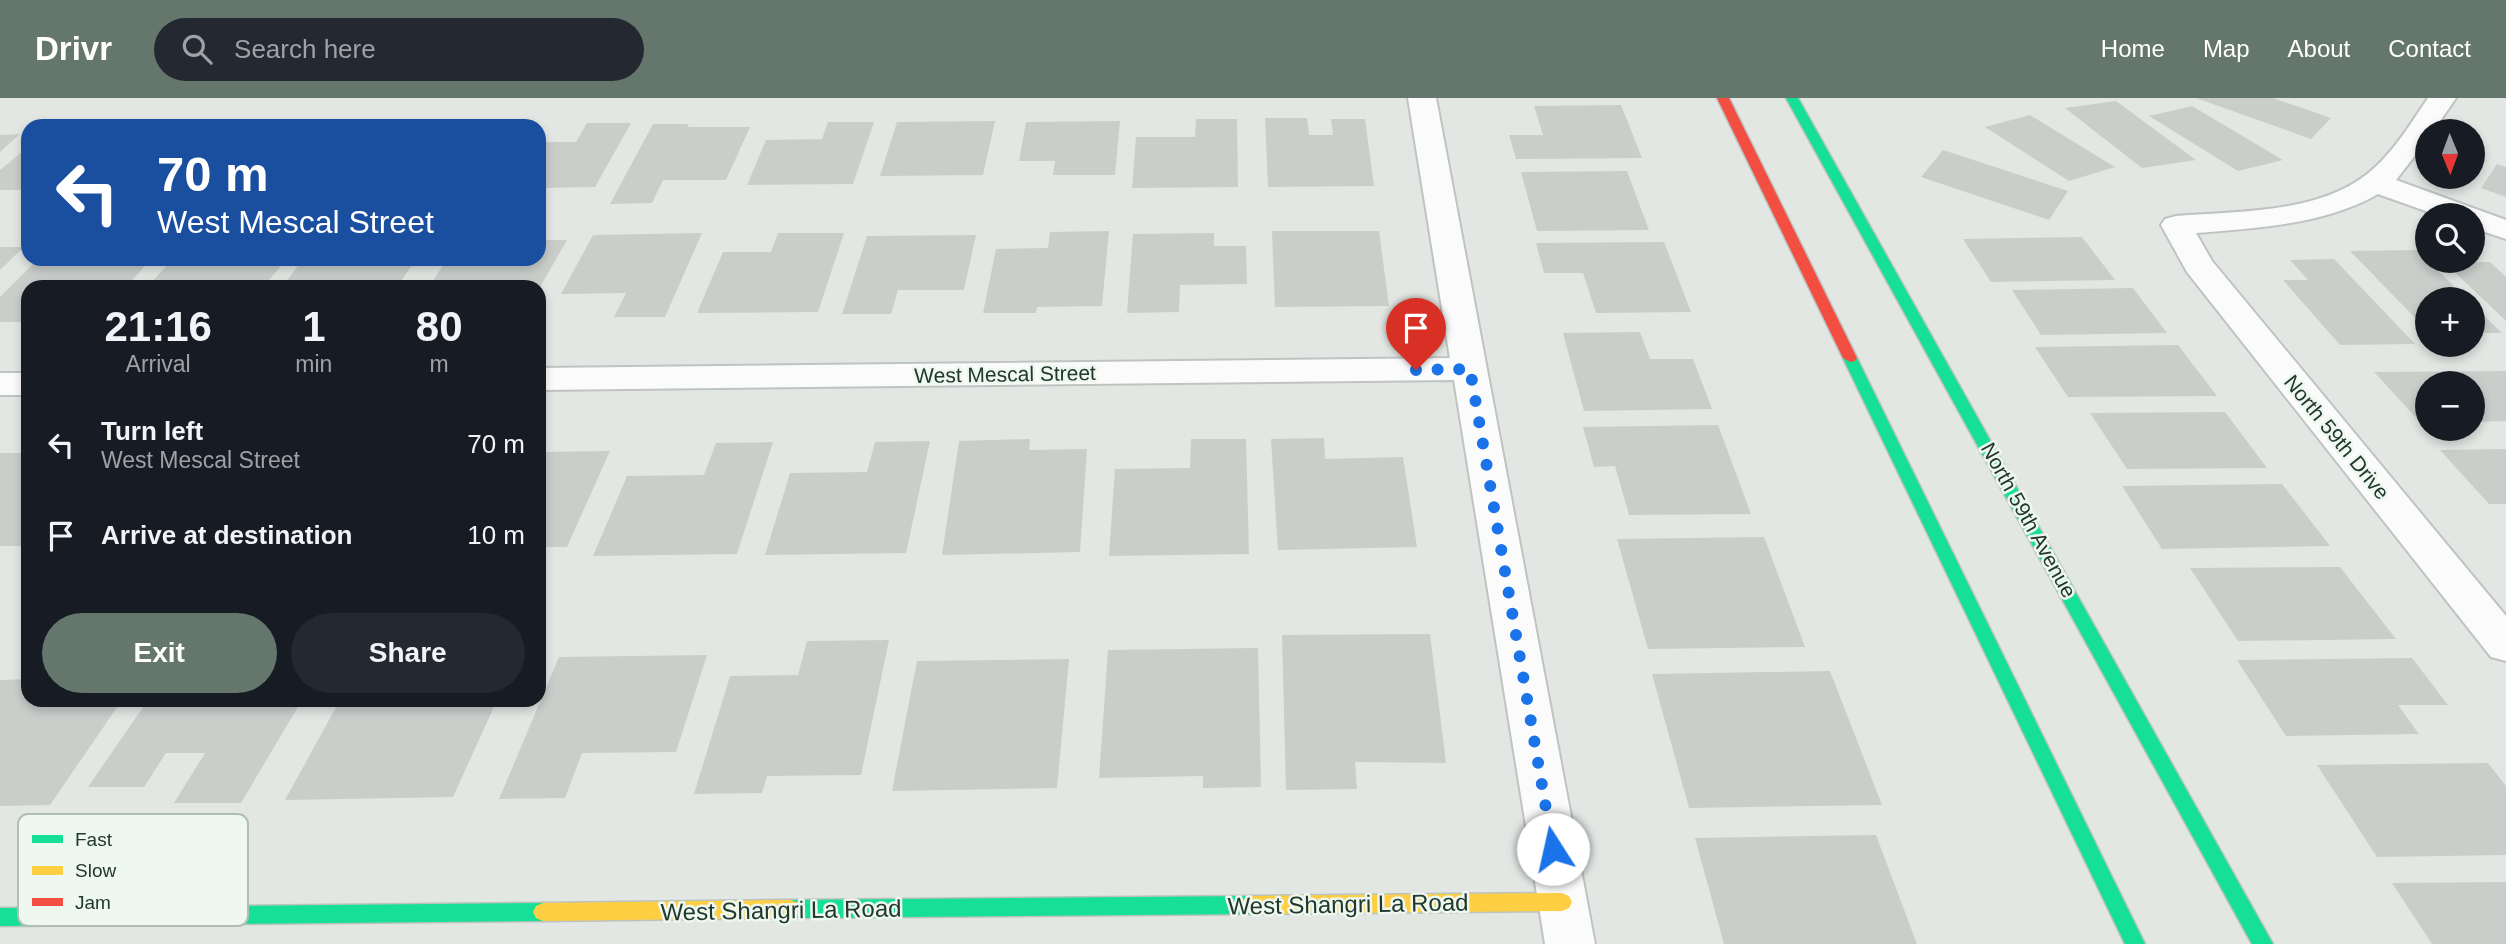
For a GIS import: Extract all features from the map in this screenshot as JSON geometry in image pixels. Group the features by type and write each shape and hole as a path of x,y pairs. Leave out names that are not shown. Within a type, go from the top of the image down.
{"main road":[{"path":"1723,98 2135,944"},
{"name":"North 59th Avenue","path":"1792,98 2263,944"},
{"name":"West Shangri La Road","path":"248,915 1562,902"},
{"name":"West Shangri La Road","path":"0,917 18,917"}],"street":[{"path":"1422,98 1570,944"},
{"path":"2431,203 2375,183 2442,98"},
{"name":"North 59th Drive","path":"2375,183 2318,209 2249,219 2175,225 2198,265 2506,645"},
{"path":"2485,222 2506,230"},
{"name":"West Mescal Street","path":"546,379 1470,369"},
{"path":"0,384 21,384"}],"building":[{"path":"2196,98 2273,98 2331,118 2311,139"},
{"path":"2116,101 2196,160 2142,168 2065,108"},
{"path":"1621,105 1642,158 1516,159 1509,135 1543,135 1534,106"},
{"path":"2192,106 2283,160 2238,171 2149,116"},
{"path":"2030,115 2115,167 2069,181 1985,127"},
{"path":"1265,118 1307,118 1309,135 1333,135 1331,119 1365,119 1374,186 1268,187"},
{"path":"1196,119 1237,119 1238,187 1132,188 1136,137 1195,137"},
{"path":"995,121 983,175 880,176 897,122"},
{"path":"1120,121 1115,175 1053,175 1055,161 1019,161 1026,122"},
{"path":"828,122 874,122 853,184 747,185 766,140 822,139"},
{"path":"587,123 631,123 595,187 546,188 546,142 576,142"},
{"path":"653,124 750,127 726,180 663,180 652,203 610,204"},
{"path":"20,134 0,152 0,135"},
{"path":"1943,150 2068,191 2049,220 1921,177"},
{"path":"21,153 21,190 0,190 0,170"},
{"path":"2497,164 2506,167 2506,197 2484,189 2485,182"},
{"path":"1627,171 1649,230 1537,231 1521,172"},
{"path":"1109,231 1102,306 1037,307 1036,313 983,313 996,249 1048,248 1050,232"},
{"path":"1272,231 1379,231 1389,306 1275,307"},
{"path":"702,233 665,317 614,317 626,293 561,294 593,235"},
{"path":"778,233 844,233 818,312 697,313 723,252 771,252"},
{"path":"1214,233 1214,246 1246,246 1247,284 1180,285 1179,312 1127,313 1133,234"},
{"path":"976,235 964,290 898,290 891,314 842,314 867,236"},
{"path":"2082,237 2115,280 1991,282 1963,239"},
{"path":"546,240 567,240 544,280 434,280 442,266 546,266"},
{"path":"1664,242 1691,312 1596,313 1583,273 1544,273 1536,243"},
{"path":"0,247 21,247 21,250 0,270"},
{"path":"2415,250 2415,273 2440,273 2455,287 2415,287 2415,318 2350,251"},
{"path":"2334,259 2415,344 2340,345 2283,280 2308,280 2290,260"},
{"path":"2485,262 2490,262 2506,277 2506,321 2485,301 2485,287 2470,287 2456,273 2485,273"},
{"path":"31,266 145,266 132,280 21,280 21,322 0,322 0,297"},
{"path":"166,266 281,266 269,280 154,280"},
{"path":"298,266 411,266 402,280 287,280"},
{"path":"2133,288 2167,333 2041,335 2012,290"},
{"path":"2485,317 2502,333 2485,333"},
{"path":"1640,332 1650,359 1693,359 1712,409 1584,411 1563,333"},
{"path":"2178,345 2217,396 2068,397 2035,347"},
{"path":"2485,371 2506,371 2506,421 2485,422"},
{"path":"2374,372 2415,372 2415,417"},
{"path":"2225,412 2267,468 2127,469 2090,413"},
{"path":"1718,425 1751,514 1629,515 1615,466 1594,467 1583,427"},
{"path":"1324,438 1325,459 1403,457 1417,547 1278,550 1271,439"},
{"path":"1030,439 1029,450 1087,449 1080,552 942,555 959,441"},
{"path":"1191,439 1246,439 1249,554 1109,556 1115,469 1190,468"},
{"path":"930,441 906,553 765,555 790,473 867,472 875,442"},
{"path":"773,442 737,554 593,556 627,476 704,475 716,443"},
{"path":"2506,449 2506,504 2489,504 2440,450"},
{"path":"610,451 567,547 546,547 546,452"},
{"path":"0,453 21,453 21,546 0,546"},
{"path":"2282,484 2330,546 2162,549 2122,486"},
{"path":"1764,537 1805,647 1648,649 1617,539"},
{"path":"2340,567 2396,639 2238,641 2190,568"},
{"path":"1430,634 1446,763 1355,762 1357,789 1286,790 1282,635"},
{"path":"889,640 861,775 767,776 762,793 694,794 730,676 798,675 807,641"},
{"path":"1258,648 1261,787 1203,788 1203,776 1099,778 1108,650"},
{"path":"707,655 676,752 582,753 565,798 499,799 538,707 546,707 546,688 559,657"},
{"path":"2412,658 2448,705 2398,705 2419,734 2286,736 2237,660"},
{"path":"1069,659 1057,788 892,791 917,661"},
{"path":"1830,671 1882,805 1689,808 1652,674"},
{"path":"21,679 21,707 117,707 50,805 0,806 0,680"},
{"path":"143,707 298,707 241,803 174,803 205,753 166,753 144,787 88,787"},
{"path":"336,707 494,707 453,797 285,800"},
{"path":"2488,763 2506,786 2506,855 2377,857 2317,765"},
{"path":"1876,835 1917,944 1724,944 1695,838"},
{"path":"2506,882 2506,944 2432,944 2392,883"}],"traffic: fast":[{"path":"1792,98 2263,944"},
{"path":"1850,358 2135,944"},
{"path":"791,909 1251,905"},
{"path":"248,915 543,912"},
{"path":"0,917 18,917"}],"traffic: slow":[{"path":"1251,905 1562,902"},
{"path":"543,912 791,909"}],"traffic: jam":[{"path":"1723,98 1850,358"}],"route":[{"path":"1416,370 1470,369 1553,849"}]}
